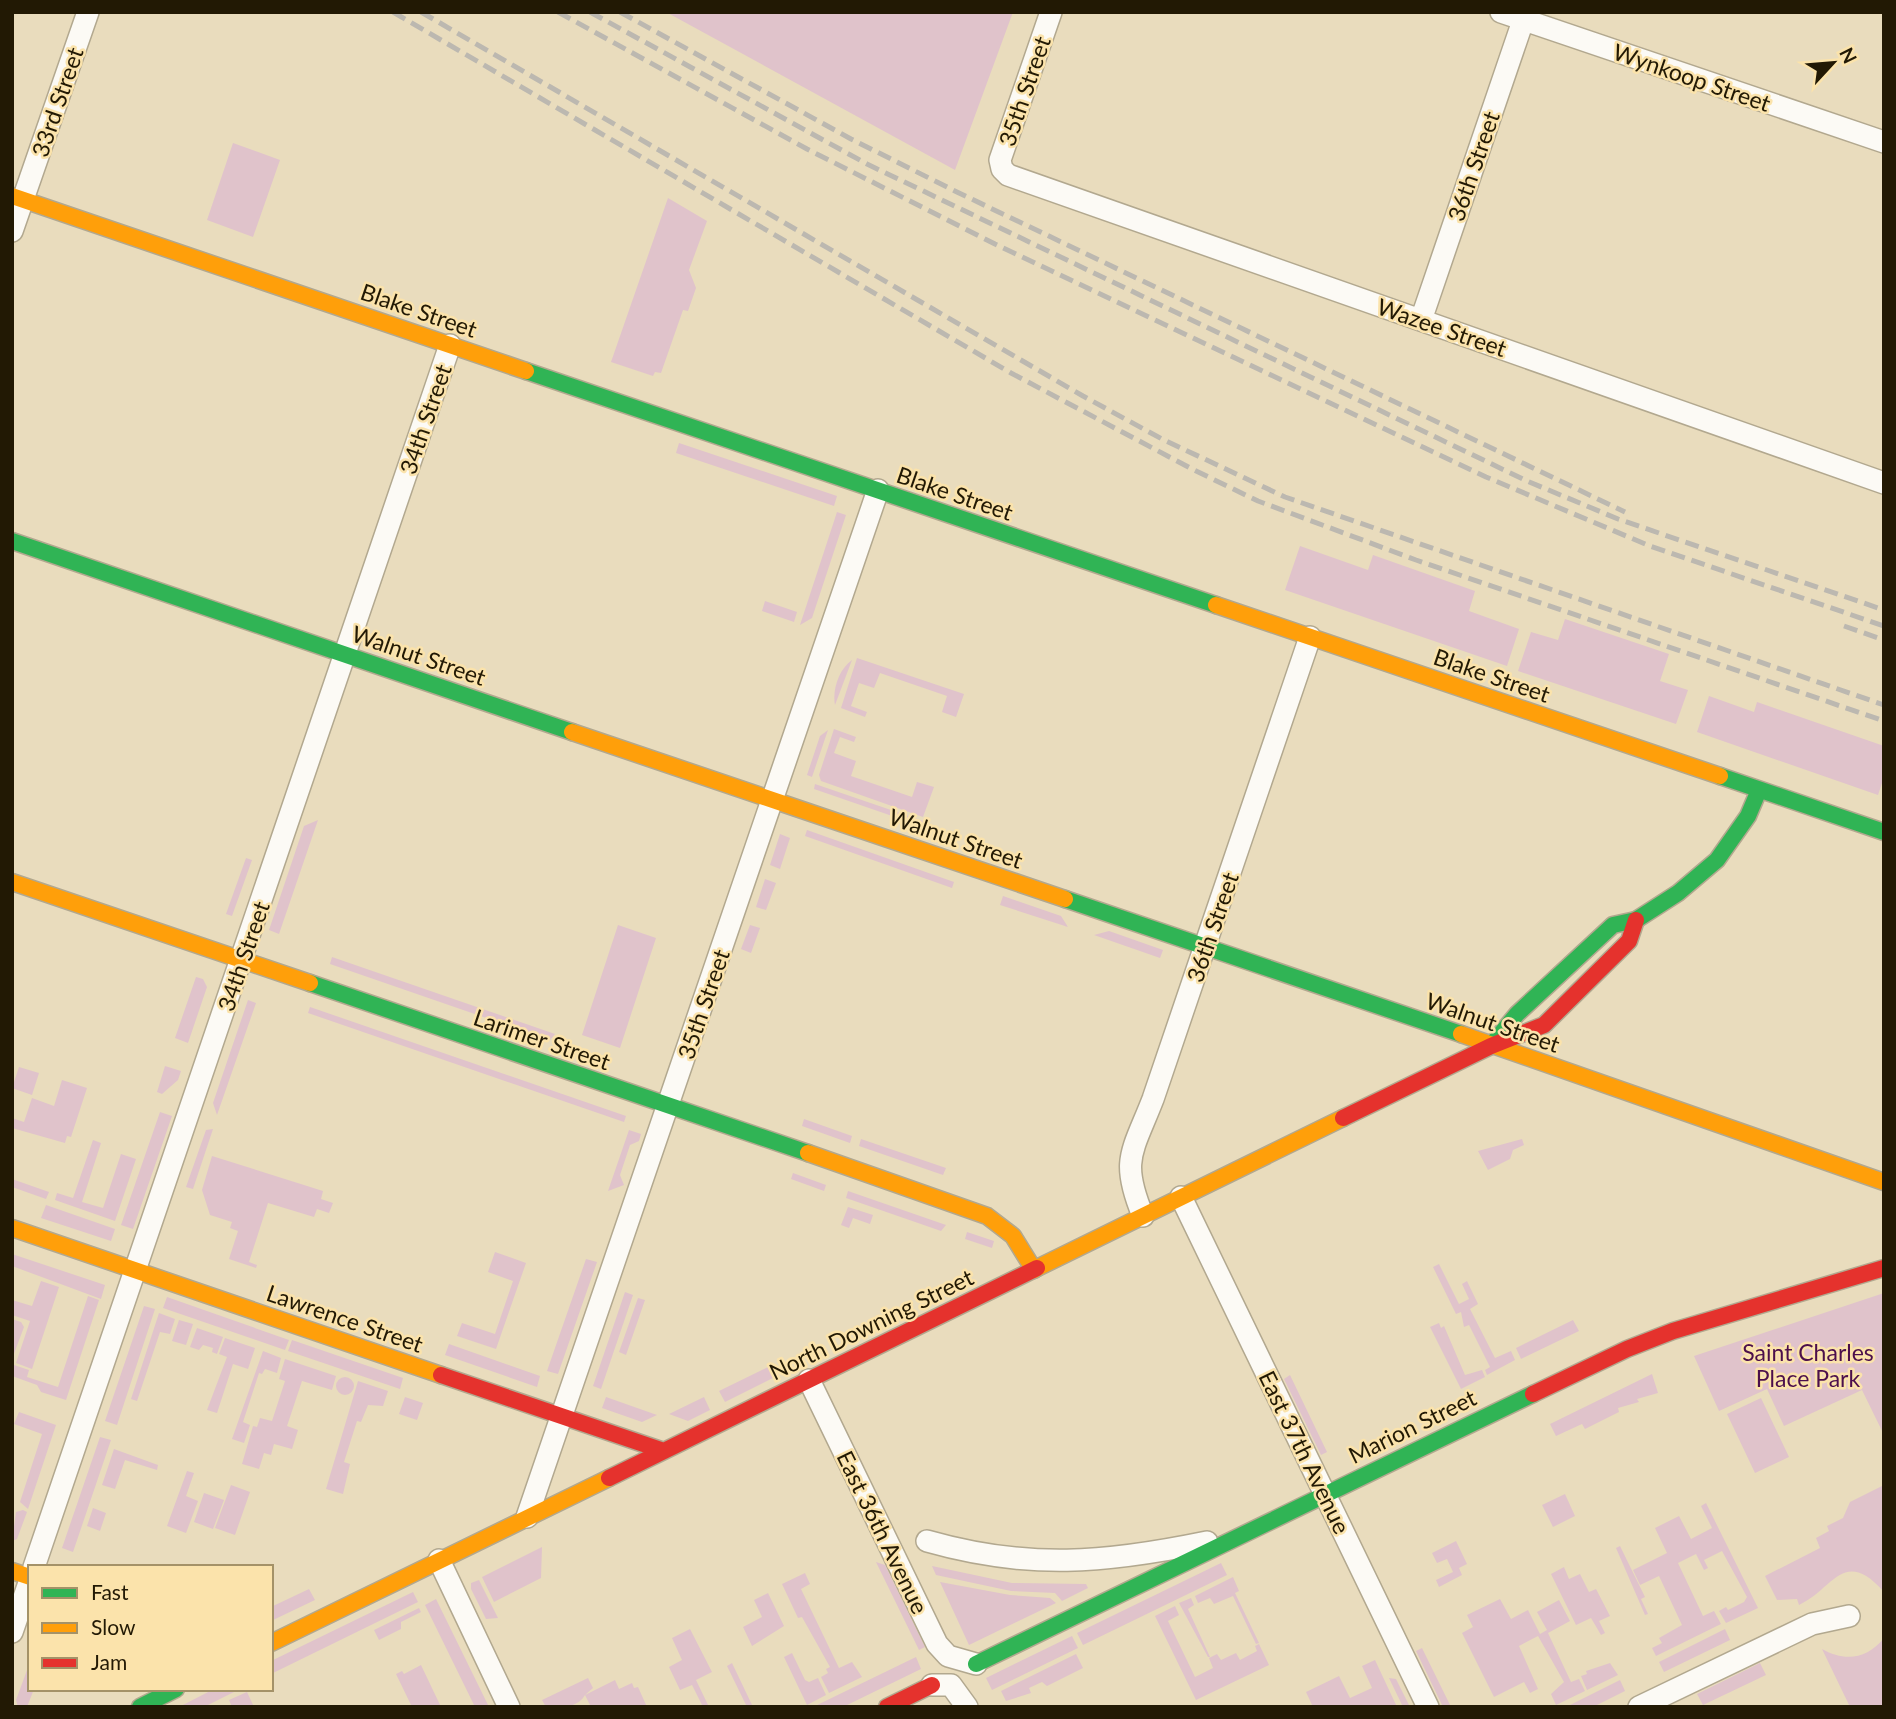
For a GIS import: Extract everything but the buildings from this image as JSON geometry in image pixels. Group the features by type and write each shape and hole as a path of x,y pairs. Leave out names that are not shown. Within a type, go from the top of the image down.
{"street":[{"name":"33rd Street","path":"12,231 18,198 88,12"},
{"name":"35th Street","path":"1002,169 1000,160 1051,12"},
{"name":"Wynkoop Street","path":"1501,12 1525,16 1884,142"},
{"name":"36th Street","path":"1421,320 1525,16"},
{"name":"Wazee Street","path":"1002,169 1008,175 1884,483"},
{"name":"Blake Street","path":"18,198 1884,832"},
{"name":"34th Street","path":"35,1565 450,345"},
{"name":"35th Street","path":"527,1517 878,490"},
{"name":"Walnut Street","path":"12,541 1205,947 1884,1182"},
{"name":"36th Street","path":"1143,1216 1128,1172 1132,1152 1310,637"},
{"name":"North Downing Street","path":"1491,1046 1517,1014 1614,926 1636,920 1678,893 1717,860 1748,816 1759,790"},
{"name":"Larimer Street","path":"12,882 989,1216 1014,1233 1034,1270"},
{"name":"North Downing Street","path":"273,1642 1491,1046 1544,1025 1629,941 1636,920"},
{"name":"East 37th Avenue","path":"1181,1197 1428,1707"},
{"name":"Lawrence Street","path":"12,1227 664,1451"},
{"name":"Marion Street","path":"976,1664 1325,1493 1653,1338 1884,1268"},
{"name":"East 36th Avenue","path":"808,1380 937,1644 948,1656 976,1664"},
{"path":"927,1541 1011,1559 1080,1562 1132,1558 1240,1535"},
{"path":"439,1560 509,1707"},
{"path":"12,1632 28,1585"},
{"path":"1639,1707 1812,1624 1849,1616"},
{"path":"887,1707 932,1685 951,1685 967,1707"},
{"path":"140,1707 172,1691"}],"green space":[{"path":"666,12 1013,12 955,170"},
{"path":"233,143 280,160 253,237 207,220"},
{"path":"668,198 707,221 689,270 696,288 688,311 683,310 661,373 655,372 653,376 611,362"},
{"path":"679,443 837,496 834,506 676,453"},
{"path":"837,512 846,515 812,618 800,625"},
{"path":"1300,546 1368,570 1373,555 1475,591 1469,611 1519,629 1507,666 1285,590"},
{"path":"765,601 797,612 794,622 762,611"},
{"path":"1565,619 1669,654 1660,681 1688,690 1676,724 1518,671 1531,632 1558,640"},
{"path":"857,658 964,694 956,717 942,712 947,696 880,673 874,688 859,683 851,706 867,712 865,717 841,708"},
{"path":"852,660 835,705 837,680"},
{"path":"1709,696 1754,712 1757,702 1884,746 1884,777 1878,795 1697,732"},
{"path":"834,729 856,737 854,742 840,737 834,753 856,761 851,776 912,797 917,782 934,787 923,817 821,781 819,775"},
{"path":"828,730 812,777 807,775 820,736"},
{"path":"815,784 926,822 924,827 814,789"},
{"path":"318,820 279,934 269,930 304,826"},
{"path":"807,830 954,882 952,888 805,836"},
{"path":"780,834 790,838 780,869 770,865"},
{"path":"246,858 252,860 232,916 226,914"},
{"path":"765,879 776,883 766,910 756,907"},
{"path":"1003,896 1061,916 1068,927 1000,905"},
{"path":"618,925 656,938 620,1048 582,1035"},
{"path":"750,925 760,928 751,953 741,949"},
{"path":"1109,931 1163,950 1160,958 1094,935"},
{"path":"332,957 555,1034 550,1040 330,964"},
{"path":"196,977 203,979 207,987 188,1043 175,1038"},
{"path":"248,1000 256,1003 217,1115 213,1103"},
{"path":"310,1007 626,1116 624,1122 308,1013"},
{"path":"165,1066 181,1071 178,1080 162,1094 157,1092"},
{"path":"19,1067 39,1073 32,1095 12,1088"},
{"path":"62,1080 87,1088 71,1137 67,1136 65,1143 12,1128 12,1118 24,1122 32,1098 54,1106"},
{"path":"160,1112 172,1116 133,1229 121,1225"},
{"path":"804,1119 852,1136 850,1143 802,1126"},
{"path":"213,1129 193,1189 186,1187 206,1130"},
{"path":"629,1130 641,1134 639,1141 630,1145 620,1175 624,1185 608,1191"},
{"path":"861,1139 946,1168 943,1175 859,1146"},
{"path":"1522,1139 1524,1145 1513,1150 1510,1159 1488,1170 1478,1151"},
{"path":"93,1140 101,1143 82,1202 103,1208 121,1154 136,1159 115,1221 55,1200 57,1193 73,1198"},
{"path":"212,1156 323,1191 321,1199 333,1203 329,1213 317,1209 314,1217 268,1203 249,1262 257,1265 256,1268 229,1259 238,1231 230,1228 232,1222 210,1215 202,1190"},
{"path":"793,1173 826,1185 824,1191 791,1179"},
{"path":"12,1179 49,1192 46,1199 12,1187"},
{"path":"848,1191 946,1225 941,1231 846,1198"},
{"path":"46,1205 115,1229 111,1241 41,1218"},
{"path":"848,1207 873,1215 870,1224 853,1218 849,1228 841,1225"},
{"path":"967,1232 994,1241 992,1248 965,1239"},
{"path":"495,1252 526,1263 496,1349 457,1336 462,1323 495,1334 513,1281 488,1272"},
{"path":"12,1254 105,1285 101,1299 12,1266"},
{"path":"586,1259 597,1262 558,1374 547,1371"},
{"path":"1439,1264 1459,1304 1469,1299 1462,1284 1467,1281 1478,1304 1470,1309 1495,1358 1511,1351 1515,1360 1487,1375 1485,1370 1490,1367 1469,1325 1464,1327 1461,1312 1456,1314 1433,1267"},
{"path":"41,1281 59,1287 32,1369 16,1363 30,1321 12,1315 12,1300 32,1306"},
{"path":"625,1292 633,1295 601,1389 593,1386"},
{"name":"Saint Charles Place Park","path":"1884,1293 1884,1435 1862,1390 1784,1426 1767,1389 1719,1411 1694,1356"},
{"path":"88,1296 99,1300 66,1400 41,1392 37,1385 12,1376 14,1365 29,1370 27,1377 58,1387"},
{"path":"167,1297 289,1340 285,1350 163,1308"},
{"path":"638,1298 645,1300 626,1355 619,1352"},
{"path":"144,1306 155,1309 117,1425 105,1421"},
{"path":"159,1313 175,1319 170,1334 160,1332 137,1401 131,1399"},
{"path":"12,1319 21,1322 24,1327 12,1359"},
{"path":"179,1320 193,1324 186,1345 172,1341"},
{"path":"1573,1320 1579,1331 1521,1359 1516,1348"},
{"path":"1439,1323 1441,1328 1444,1326 1465,1375 1482,1370 1485,1377 1461,1389 1430,1327"},
{"path":"197,1328 223,1337 217,1354 212,1352 213,1348 203,1345 199,1350 190,1347"},
{"path":"225,1338 255,1348 248,1369 233,1364 217,1413 207,1410 227,1357 219,1354"},
{"path":"292,1340 403,1378 400,1389 288,1351"},
{"path":"449,1344 540,1376 537,1387 445,1355"},
{"path":"263,1351 281,1358 277,1373 265,1369 262,1374 259,1373 243,1422 250,1425 244,1443 232,1439"},
{"path":"285,1359 336,1376 332,1390 302,1381 287,1426 298,1430 292,1449 274,1444 271,1455 264,1453 259,1469 242,1464 253,1426 257,1427 260,1418 272,1421 285,1381 279,1379"},
{"path":"774,1364 779,1375 725,1402 719,1391"},
{"path":"1652,1374 1658,1393 1618,1408 1619,1412 1585,1429 1582,1424 1556,1436 1550,1424"},
{"path":"1290,1375 1327,1452 1321,1455 1284,1379"},
{"path":"345,1377 351,1380 354,1386 351,1392 345,1395 339,1392 336,1386 339,1380"},
{"path":"358,1381 388,1391 383,1406 368,1405 361,1422 357,1421 344,1462 350,1464 343,1494 326,1489"},
{"path":"405,1397 423,1403 417,1420 399,1414"},
{"path":"606,1397 657,1415 642,1422 602,1408"},
{"path":"704,1397 710,1410 688,1421 669,1414"},
{"path":"1761,1398 1789,1457 1755,1473 1727,1414"},
{"path":"19,1412 56,1425 28,1509 20,1502 42,1434 14,1424"},
{"path":"100,1437 111,1440 73,1552 62,1548"},
{"path":"114,1449 158,1465 157,1470 125,1460 115,1489 102,1485"},
{"path":"187,1471 194,1473 186,1496 198,1501 186,1533 167,1526"},
{"path":"231,1485 250,1492 235,1535 215,1528"},
{"path":"1884,1485 1884,1592 1870,1579 1848,1572 1799,1605 1797,1599 1777,1600 1765,1576 1820,1548 1816,1538 1829,1531 1827,1526 1843,1518 1850,1502"},
{"path":"204,1493 224,1500 213,1529 194,1522"},
{"path":"1565,1494 1575,1516 1553,1527 1542,1505"},
{"path":"1706,1503 1758,1608 1726,1623 1719,1611 1726,1607 1728,1610 1744,1602 1747,1597 1722,1551 1704,1560 1708,1568 1704,1570 1696,1554 1678,1563 1703,1616 1714,1611 1721,1624 1656,1656 1652,1648 1662,1643 1659,1638 1682,1625 1659,1576 1640,1585 1633,1570 1667,1553 1655,1528 1679,1516 1691,1539 1712,1528 1701,1506"},
{"path":"93,1508 106,1513 100,1531 87,1526"},
{"path":"16,1512 27,1512 17,1539 12,1541"},
{"path":"1456,1541 1467,1564 1459,1568 1462,1575 1439,1587 1436,1580 1453,1572 1447,1559 1437,1563 1432,1553"},
{"path":"1620,1546 1645,1597 1641,1599 1648,1614 1645,1615 1616,1548"},
{"path":"542,1547 541,1578 494,1602 482,1577"},
{"path":"876,1562 885,1565 925,1647 919,1650"},
{"path":"1221,1563 1227,1575 1083,1645 1077,1633"},
{"path":"932,1566 1012,1583 1086,1584 1088,1588 1062,1601 1055,1593 1011,1591 936,1575"},
{"path":"1564,1567 1569,1579 1580,1574 1589,1592 1596,1589 1610,1616 1599,1621 1605,1633 1601,1635 1591,1618 1576,1625 1551,1574"},
{"path":"805,1573 810,1584 801,1589 839,1668 852,1662 862,1677 829,1693 821,1677 828,1673 826,1669 830,1667 802,1617 798,1618 782,1584"},
{"path":"1233,1577 1239,1591 1235,1593 1259,1643 1256,1644 1233,1596 1214,1604 1210,1598 1198,1603 1195,1596"},
{"path":"479,1580 498,1618 486,1619 471,1589 471,1583"},
{"path":"940,1582 1010,1595 1050,1598 1056,1603 969,1645"},
{"path":"309,1589 315,1600 273,1620 273,1606"},
{"path":"413,1592 418,1602 273,1673 273,1660"},
{"path":"768,1593 784,1626 752,1646 743,1627 762,1617 754,1600"},
{"path":"1191,1598 1194,1605 1188,1609 1210,1657 1179,1603"},
{"path":"436,1599 489,1707 475,1707 425,1605"},
{"path":"1500,1599 1511,1619 1528,1610 1540,1634 1547,1630 1537,1612 1559,1600 1570,1621 1548,1633 1571,1682 1579,1679 1585,1691 1556,1705 1551,1694 1564,1682 1538,1636 1519,1646 1538,1689 1530,1693 1524,1682 1494,1697 1462,1633 1473,1627 1467,1615"},
{"path":"1175,1606 1179,1615 1168,1621 1195,1677 1213,1668 1209,1658 1217,1654 1221,1660 1236,1653 1240,1660 1257,1651 1255,1646 1259,1644 1269,1665 1196,1700 1155,1616"},
{"path":"419,1608 421,1612 401,1622 401,1629 379,1640 374,1630"},
{"path":"690,1629 712,1672 696,1680 709,1707 703,1707 692,1685 680,1690 669,1667 682,1660 672,1638"},
{"path":"1725,1629 1730,1640 1664,1672 1659,1662"},
{"path":"1072,1636 1078,1648 992,1690 986,1678"},
{"path":"1884,1638 1884,1707 1850,1707 1822,1649 1839,1656 1855,1656 1870,1650"},
{"path":"1422,1648 1451,1707 1443,1707 1416,1651"},
{"path":"792,1653 805,1680 809,1682 818,1678 826,1695 807,1705 784,1657"},
{"path":"1076,1654 1083,1668 1047,1686 1042,1682 1029,1688 1031,1693 1006,1701 1001,1691"},
{"path":"916,1657 921,1669 843,1707 813,1707"},
{"path":"1375,1660 1397,1707 1313,1707 1306,1692 1339,1676 1350,1698 1372,1688 1362,1666"},
{"path":"732,1663 753,1707 747,1707 727,1666"},
{"path":"1610,1663 1618,1675 1587,1690 1581,1676 1587,1674 1586,1671"},
{"path":"1760,1663 1766,1675 1703,1705 1697,1694"},
{"path":"421,1665 441,1707 412,1707 396,1674 402,1671 404,1674"},
{"path":"28,1667 28,1691 33,1691 27,1707 18,1707 16,1700"},
{"path":"588,1678 593,1688 578,1703 562,1707 546,1707 542,1700"},
{"path":"1389,1678 1396,1679 1410,1707 1403,1707"},
{"path":"615,1680 619,1689 632,1683 634,1688 638,1687 647,1707 591,1707 585,1695"},
{"path":"1620,1680 1625,1691 1593,1707 1566,1707"},
{"path":"210,1691 236,1691 204,1707 179,1707"},
{"path":"247,1692 254,1707 232,1707 229,1700"}],"railway":[{"path":"393,12 1011,373 1258,501 1416,560 1884,721"},
{"path":"421,12 1083,396 1162,439 1285,497 1884,705"},
{"path":"558,12 807,149 995,244 1486,477 1650,546 1884,626"},
{"path":"590,12 867,164 1527,481 1618,519 1884,610"},
{"path":"620,12 851,139 959,193 1625,512"},
{"path":"1844,626 1884,640"}],"traffic: fast":[{"path":"526,371 1216,605"},
{"path":"12,541 572,732"},
{"path":"1720,776 1884,832"},
{"path":"1494,1042 1517,1014 1613,925 1636,920 1678,893 1717,860 1748,816 1759,790"},
{"path":"1065,899 1461,1034"},
{"path":"310,983 808,1153"},
{"path":"976,1664 1533,1394"},
{"path":"140,1707 172,1691"}],"traffic: slow":[{"path":"12,196 526,371"},
{"path":"1216,605 1720,776"},
{"path":"572,732 1065,899"},
{"path":"12,882 310,983"},
{"path":"1461,1034 1884,1182"},
{"path":"1037,1268 1343,1118"},
{"path":"808,1153 987,1216 1013,1236 1034,1270"},
{"path":"12,1228 441,1375"},
{"path":"273,1642 609,1478"},
{"path":"12,1571 28,1576"}],"traffic: jam":[{"path":"1343,1118 1491,1046 1544,1025 1629,941 1636,920"},
{"path":"609,1478 1037,1268"},
{"path":"1533,1394 1627,1349 1673,1331 1884,1268"},
{"path":"441,1375 664,1451"},
{"path":"887,1707 932,1685"}]}
